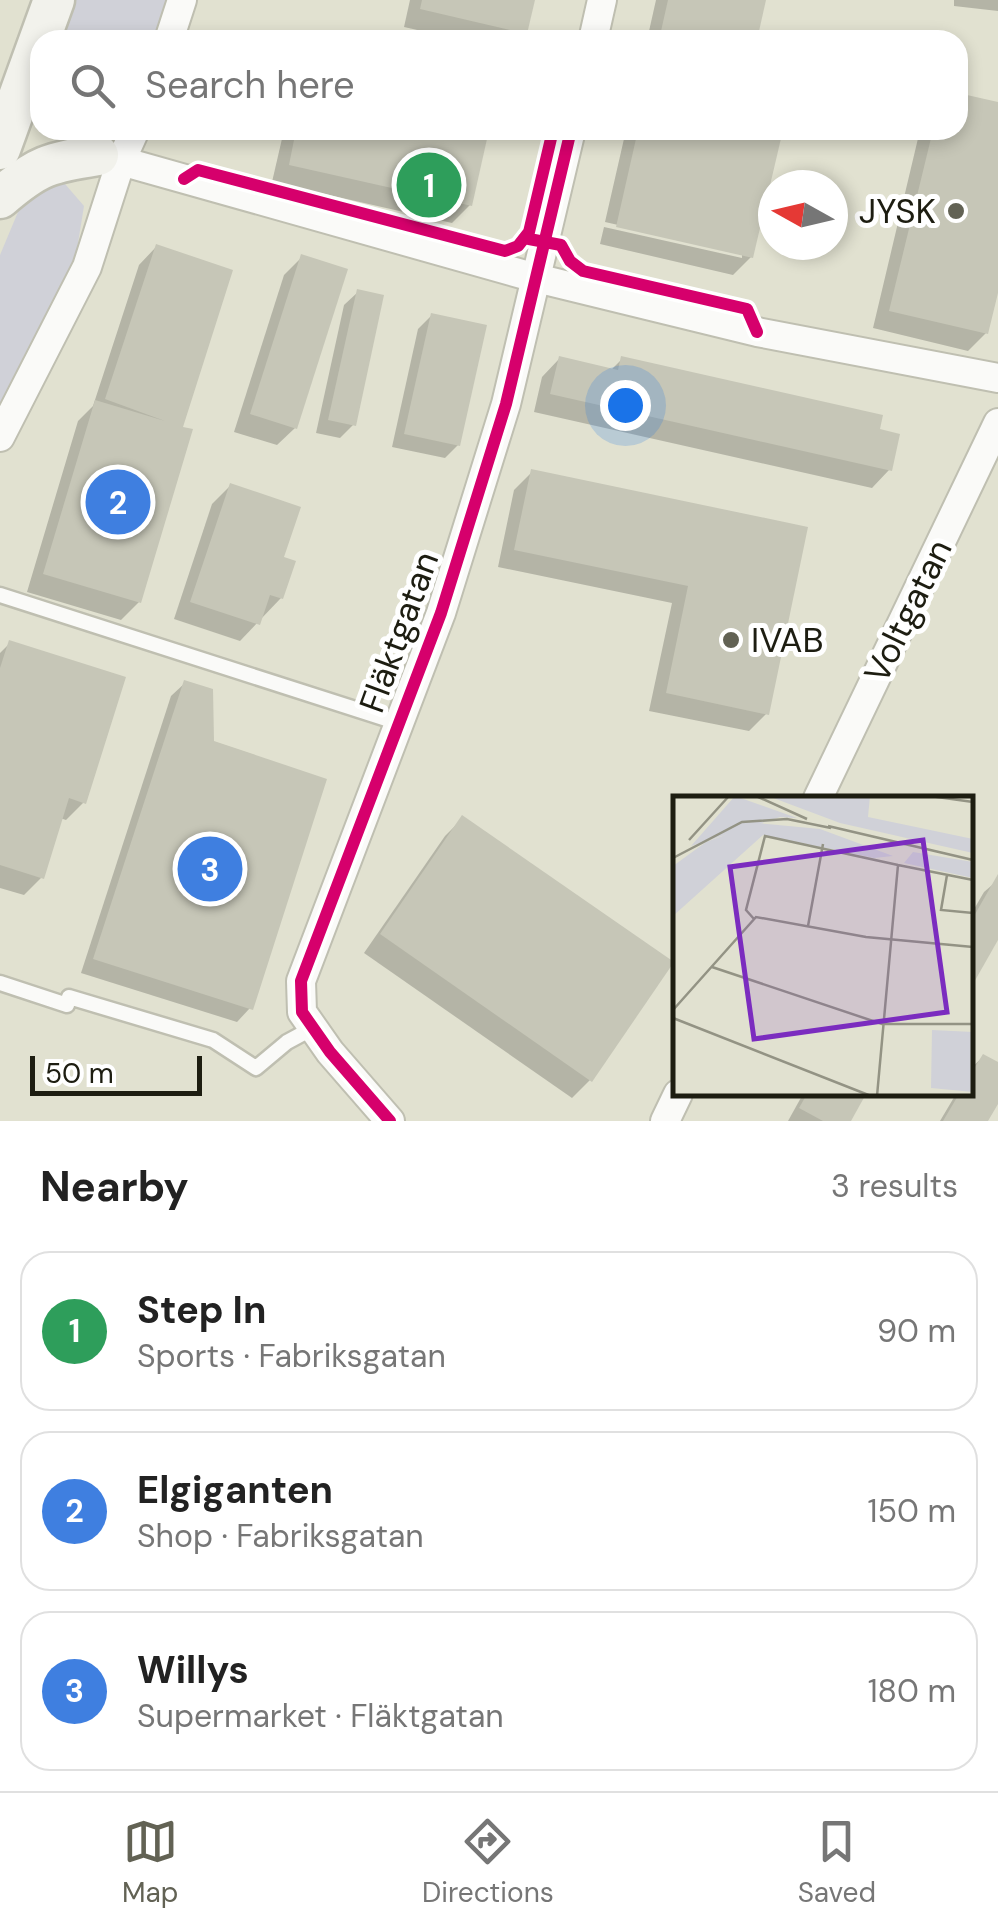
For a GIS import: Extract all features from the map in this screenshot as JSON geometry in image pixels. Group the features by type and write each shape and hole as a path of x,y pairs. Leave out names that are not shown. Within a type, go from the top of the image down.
{"main road":[{"path":"0,94 30,42"},
{"path":"0,149 30,58"},
{"path":"79,140 118,149"},
{"path":"0,198 27,174 45,166 118,149"}],"street":[{"path":"172,30 182,0"},
{"path":"594,30 602,0"},
{"name":"Fläktgatan","path":"390,1121 330,1052 302,1012 301,981 441,613 506,404 569,140"},
{"path":"0,437 87,267 118,149 536,278 757,332 998,378"},
{"name":"Voltgatan","path":"819,796 998,423"},
{"path":"665,1121 677,1096"}],"lane":[{"path":"0,595 399,723"},
{"path":"0,983 66,1005 69,997 213,1040 256,1068 286,1042 314,1028"}],"shaded area":[{"path":"74,0 170,0 160,30 65,30"},
{"path":"65,184 84,206 77,249 63,291 0,412 0,255 18,212 50,185"}],"building":[{"path":"422,0 535,0 528,30 510,30 420,9"},
{"path":"668,0 766,0 759,30 661,30"},
{"name":"JYSK","path":"968,95 998,102 998,293 988,334 889,311 931,140 968,140"},
{"path":"294,140 487,140 472,206 289,165"},
{"path":"636,140 781,140 774,170 758,170 758,237 753,258 616,227"},
{"path":"156,244 233,270 183,427 193,429 141,603 43,574 95,400 165,421 105,399"},
{"path":"301,254 348,269 297,429 250,414"},
{"path":"357,289 384,295 356,426 328,420"},
{"path":"431,313 487,325 460,446 404,434"},
{"path":"559,356 618,370 621,356 883,415 880,429 900,434 892,471 550,394"},
{"name":"IVAB","path":"531,469 808,527 769,715 666,693 688,586 514,550"},
{"path":"230,483 301,507 284,557 296,561 283,599 270,595 260,625 190,602"},
{"path":"9,640 126,677 86,804 69,798 44,879 0,865 0,668"},
{"path":"184,680 213,689 214,741 327,779 253,1010 93,959"},
{"path":"462,815 673,963 592,1082 380,934"},
{"path":"998,874 998,940 973,984 973,918"},
{"path":"983,1054 998,1062 998,1104 988,1121 943,1121 958,1096 973,1096 973,1070"},
{"path":"806,1096 865,1096 851,1121 823,1121 799,1108"}],"cycle path":[{"path":"184,179 198,170 505,251 518,246 529,232 551,140"},
{"path":"390,1121 330,1052 302,1012 301,981 441,613 506,404 569,140"},
{"path":"529,239 561,245 570,261 583,271 747,309 757,332"}],"place":[{"name":"Step In","path":"429,185"},
{"name":"JYSK","path":"956,211"},
{"name":"Elgiganten","path":"118,502"},
{"name":"IVAB","path":"731,640"},
{"name":"Willys","path":"210,869"}]}
